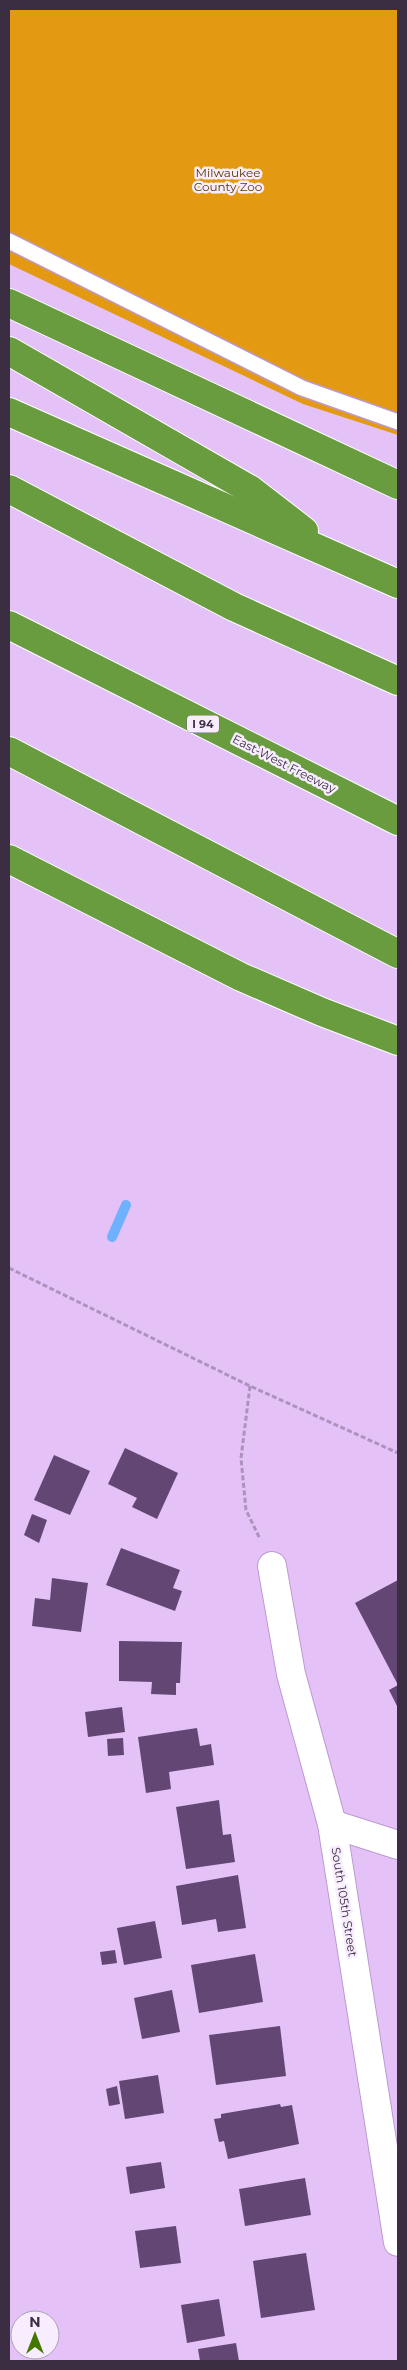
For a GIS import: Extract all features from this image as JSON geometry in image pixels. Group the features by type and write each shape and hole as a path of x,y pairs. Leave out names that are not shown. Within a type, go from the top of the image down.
{"highway":[{"path":"9,303 398,485"},
{"path":"9,351 251,490 337,556"},
{"path":"9,412 398,584"},
{"path":"9,489 234,607 398,681"},
{"name":"East-West Freeway","path":"9,626 398,821"},
{"path":"9,751 398,954"},
{"path":"9,859 256,984 398,1041"}],"street":[{"name":"South 105th Street","path":"272,1566 290,1674 332,1824 398,2242"},
{"path":"332,1824 398,1845"}],"lane":[{"path":"9,241 302,388 398,422"}],"path":[{"path":"9,1268 250,1386 398,1453"},
{"path":"250,1386 241,1458 246,1510 272,1566"}],"green space":[{"name":"Milwaukee County Zoo","path":"9,9 398,9 398,435 303,404 9,264"}],"building":[{"path":"125,1448 178,1473 157,1519 132,1507 137,1498 108,1484"},
{"path":"54,1455 90,1471 70,1515 34,1500"},
{"path":"32,1514 47,1520 39,1543 24,1535"},
{"path":"121,1548 180,1570 173,1588 182,1591 175,1611 106,1585"},
{"path":"52,1578 88,1583 81,1632 32,1626 35,1598 50,1600"},
{"path":"398,1580 398,1685 355,1603"},
{"path":"119,1641 182,1642 180,1683 176,1683 176,1695 151,1694 152,1682 119,1681"},
{"path":"398,1685 398,1708 389,1690"},
{"path":"122,1707 125,1732 88,1737 85,1712"},
{"path":"197,1728 200,1746 211,1744 214,1765 169,1772 171,1789 146,1793 138,1737"},
{"path":"123,1738 124,1755 108,1756 107,1739"},
{"path":"219,1800 223,1835 231,1834 235,1862 186,1869 176,1807"},
{"path":"238,1875 246,1928 218,1932 216,1919 182,1925 176,1886"},
{"path":"155,1921 162,1958 124,1965 117,1928"},
{"path":"115,1950 117,1963 102,1965 100,1952"},
{"path":"255,1954 263,2002 199,2013 191,1965"},
{"path":"172,1990 180,2032 142,2039 134,1998"},
{"path":"280,2026 286,2076 216,2085 209,2035"},
{"path":"158,2075 164,2113 125,2119 119,2081"},
{"path":"117,2086 120,2104 109,2106 106,2089"},
{"path":"280,2104 281,2107 292,2105 299,2144 228,2159 224,2141 219,2142 214,2119 221,2118 221,2114"},
{"path":"161,2162 165,2188 130,2194 126,2167"},
{"path":"305,2178 311,2215 245,2226 239,2189"},
{"path":"176,2226 181,2263 140,2268 135,2231"},
{"path":"306,2253 315,2310 261,2318 253,2261"},
{"path":"219,2299 225,2336 187,2343 181,2305"},
{"path":"236,2343 239,2361 200,2361 198,2349"}],"waterway":[{"path":"112,1237 126,1205"}]}
